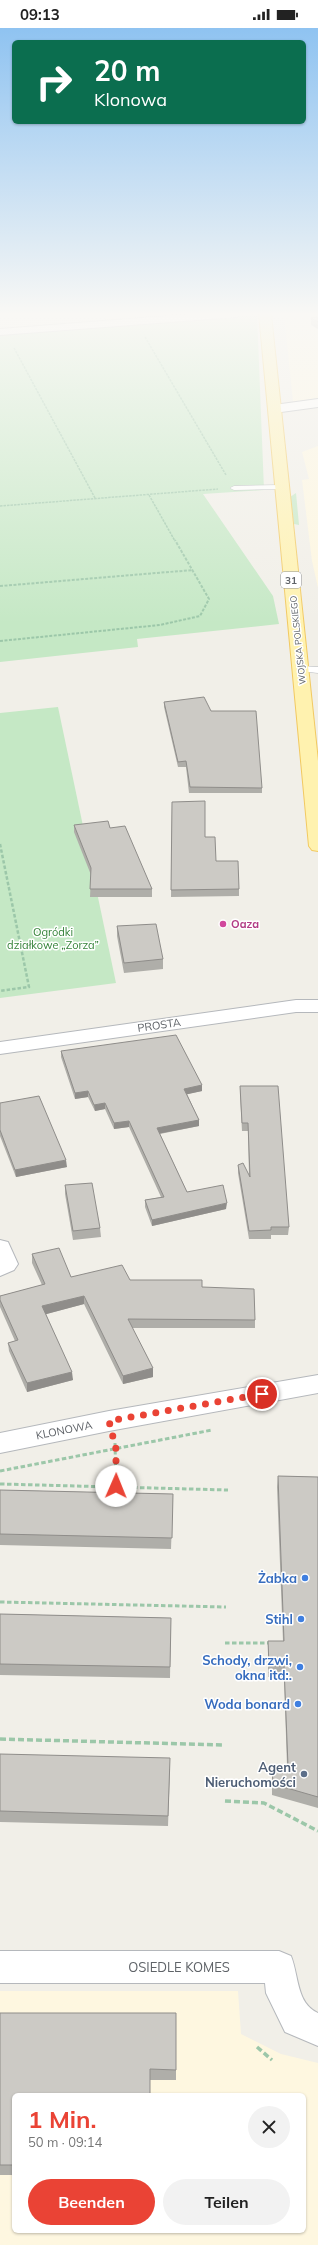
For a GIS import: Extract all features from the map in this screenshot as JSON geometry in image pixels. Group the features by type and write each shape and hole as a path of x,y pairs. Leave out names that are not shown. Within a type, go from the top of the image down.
{"main road":[{"name":"WOJSKA POLSKIEGO","path":"275,417 301,669 314,764 318,846"}],"street":[{"name":"PROSTA","path":"0,1048 296,1006 318,1006"},
{"path":"0,1248 6,1264 0,1268"},
{"name":"KLONOWA","path":"0,1443 109,1421 318,1384"},
{"name":"OSIEDLE KOMES","path":"0,1968 279,1967 282,1993 297,2020 318,2030"}],"lane":[{"path":"234,488 282,487"},
{"path":"301,669 318,670"}],"path":[{"path":"50,417 95,498"},
{"path":"0,506 234,488 192,417"},
{"path":"0,641 160,625 200,616 209,600 149,494"},
{"path":"0,586 193,570"},
{"path":"0,844 29,987 0,991"},
{"path":"109,1421 116,1449 116,1486"},
{"path":"0,1471 212,1430"},
{"path":"0,1484 228,1490"},
{"path":"0,1602 226,1606"},
{"path":"225,1643 275,1643"},
{"path":"0,1740 223,1745"},
{"path":"225,1801 264,1802 318,1831"},
{"path":"257,2047 272,2060"}],"shaded area":[{"path":"318,446 318,588 312,561 302,480 309,479 302,452"},
{"path":"0,1991 238,1991 241,2034 281,2054 318,2063 318,2245 0,2245"}],"green space":[{"path":"0,417 261,417 264,490 203,494 273,596 279,624 137,639 138,647 0,662"},
{"path":"296,493 299,525 294,524 290,497"},
{"name":"Ogródki działkowe „Zorza”","path":"58,707 116,983 0,998 0,713"}],"building":[{"path":"204,697 211,711 256,711 262,788 190,787 186,761 178,762 164,702"},
{"path":"205,801 205,837 215,837 216,861 238,861 239,889 171,890 172,802"},
{"path":"108,821 110,828 125,826 152,889 90,889 91,868 74,825"},
{"path":"156,924 163,959 124,963 117,926"},
{"path":"176,1035 202,1085 184,1089 199,1120 157,1128 187,1192 223,1185 227,1203 152,1220 145,1200 164,1197 129,1121 114,1123 105,1103 94,1105 88,1091 75,1093 61,1051"},
{"path":"240,1086 278,1086 289,1227 271,1227 271,1230 249,1231 238,1165 243,1163 250,1177 248,1123 242,1123"},
{"path":"39,1096 66,1160 15,1170 0,1130 0,1103"},
{"path":"92,1183 100,1228 73,1231 65,1185"},
{"path":"59,1248 71,1277 122,1265 130,1280 202,1280 202,1287 254,1289 255,1320 128,1319 153,1368 123,1376 84,1296 42,1306 72,1372 27,1383 8,1343 18,1340 0,1300 0,1296 45,1284 32,1254"},
{"path":"278,1476 318,1477 318,1797 273,1784 272,1766 288,1766 284,1666 269,1666 268,1641 284,1641"},
{"path":"0,1490 173,1494 172,1538 0,1534"},
{"path":"0,1614 171,1618 170,1667 0,1664"},
{"path":"0,1754 170,1758 168,1816 0,1811"},
{"path":"0,2013 176,2013 176,2070 150,2069 150,2093 12,2093 12,2165 0,2165"}],"place":[{"name":"Oaza","path":"223,924"},
{"name":"Żabka","path":"305,1578"},
{"name":"Stihl","path":"301,1619"},
{"name":"Schody, drzwi, okna itd:.","path":"300,1667"},
{"name":"Woda bonard","path":"298,1704"},
{"name":"Agent Nieruchomości","path":"304,1774"}],"route":[{"path":"116,1486 116,1449 109,1421 262,1394"}]}
